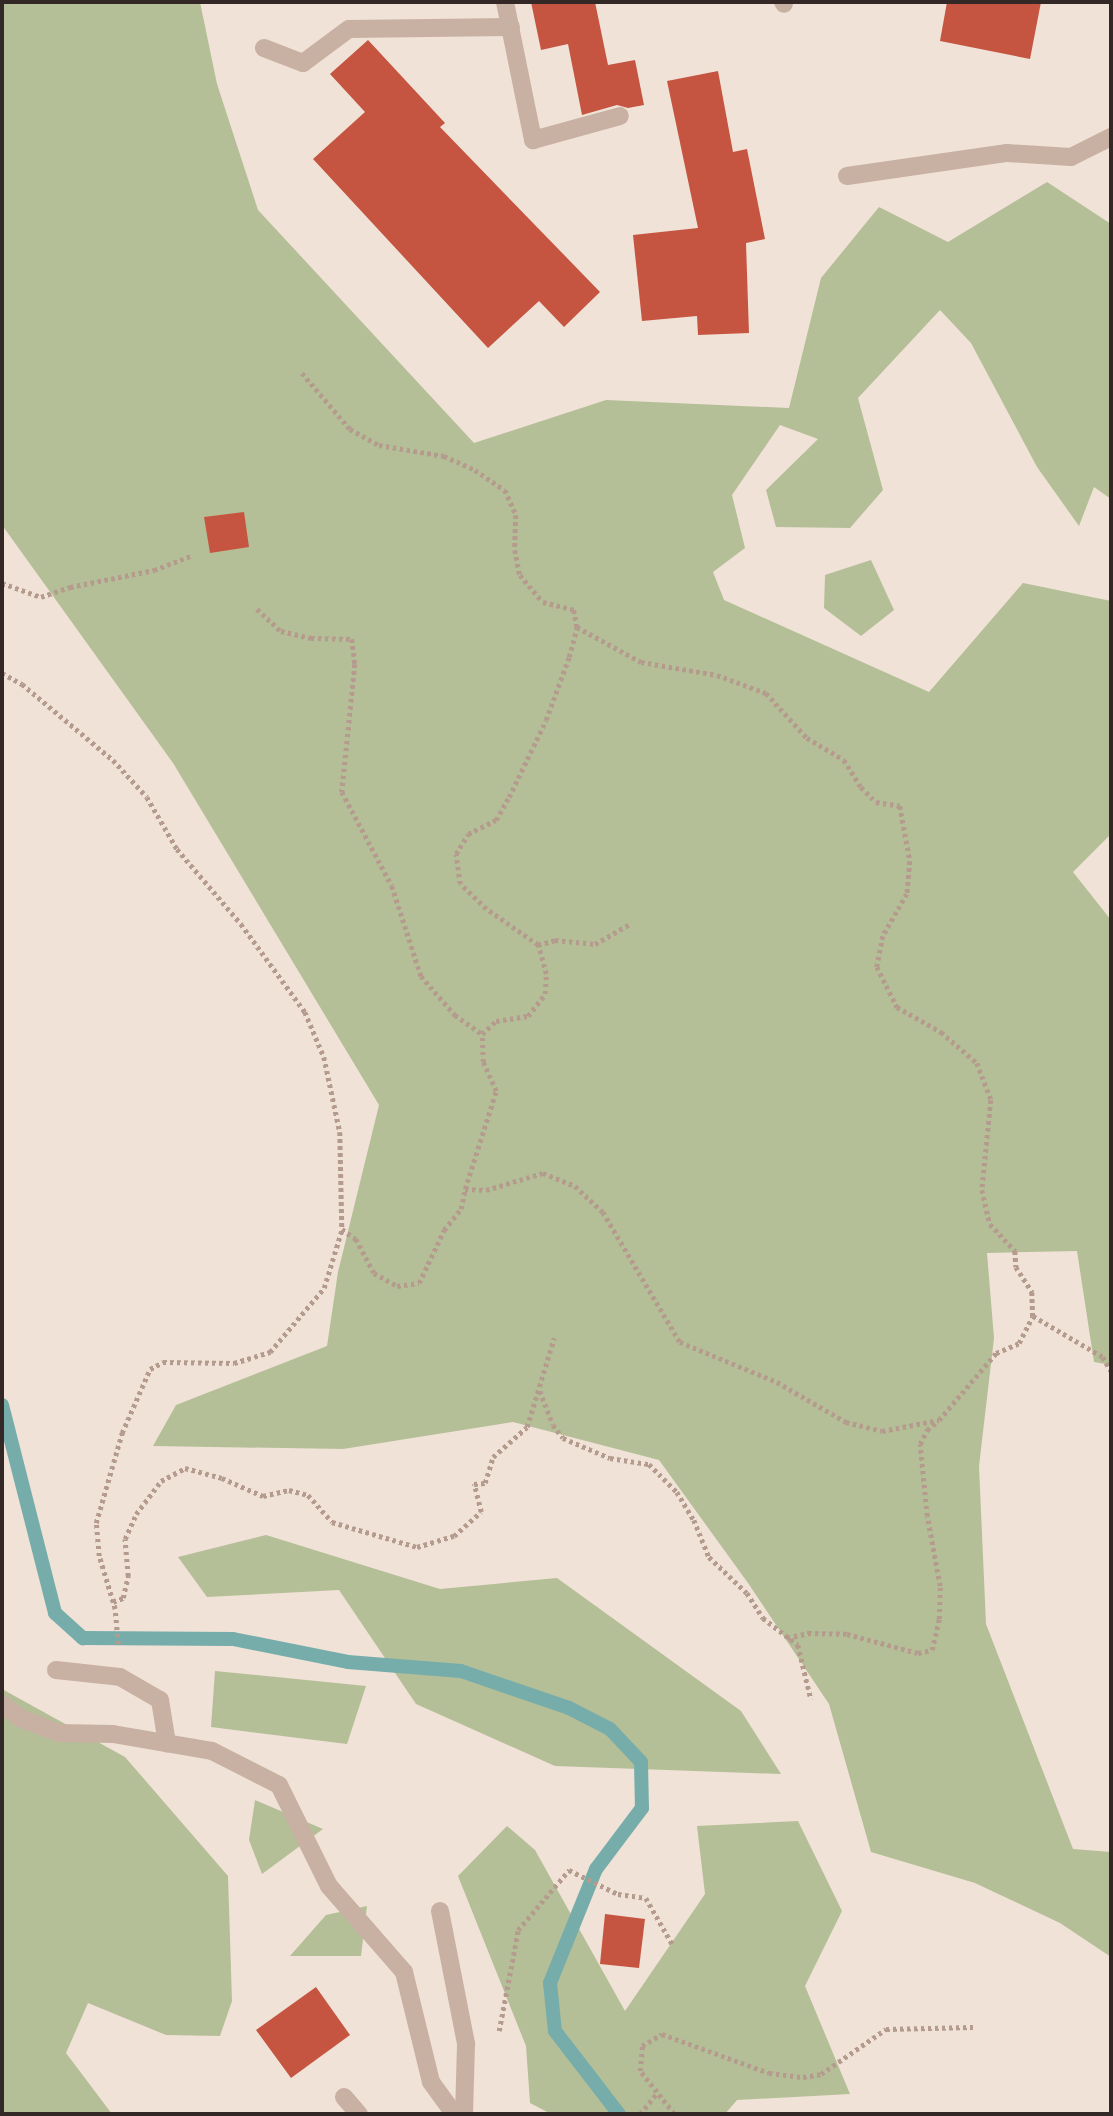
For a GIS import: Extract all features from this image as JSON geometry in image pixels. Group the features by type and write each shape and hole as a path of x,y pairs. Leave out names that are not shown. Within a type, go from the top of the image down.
{"street":[{"path":"505,2 533,140 620,116"},
{"path":"264,48 303,63 349,29 511,27"},
{"path":"847,176 1007,153 1071,157 1111,137"},
{"path":"56,1671 120,1676 160,1700 167,1743"},
{"path":"2,1704 20,1718 59,1732 113,1734 212,1751 279,1785 328,1886 404,1972 431,2082 454,2114"},
{"path":"440,1911 466,2044 464,2114"},
{"path":"344,2097 359,2114"}],"path":[{"path":"302,373 350,429 379,445 444,456 475,470 505,490 516,515 515,550 520,575 543,602 574,610 577,627 569,657 545,720 509,797 495,820 468,834 456,854 460,884 486,909 538,945 546,974 545,994 528,1016 496,1021 482,1034 483,1062 496,1091 461,1209 443,1230 419,1283 397,1286 374,1273 356,1239 342,1229"},
{"path":"2,583 41,597 70,587 155,570 190,556"},
{"path":"257,609 281,631 311,638 352,639 355,664 342,792 392,886 421,976 455,1015 482,1034"},
{"path":"577,627 641,662 717,675 766,693 807,738 844,760 861,787 876,802 901,806 910,861 907,894 883,936 877,967 897,1007 941,1032 977,1063 991,1100 982,1190 990,1224 1015,1251 1016,1267 1032,1292 1033,1316 1028,1330 1018,1343 996,1353 939,1420 927,1430 920,1444 927,1516 940,1586 939,1619 932,1650 918,1653 847,1633 808,1633 786,1638"},
{"path":"2,673 22,684 113,760 147,797 177,849 241,924 305,1012 324,1057 340,1132 342,1229 324,1288 270,1352 234,1363 163,1362 150,1370 122,1433 96,1524 99,1556 115,1609"},
{"path":"538,945 555,940 595,944 629,924"},
{"path":"465,1189 486,1190 543,1173 575,1186 603,1212 680,1342 778,1382 846,1422 882,1431 939,1420"},
{"path":"1033,1316 1103,1357 1111,1371"},
{"path":"113,1602 123,1598 128,1576 125,1539 136,1514 161,1480 184,1468 222,1478 263,1496 289,1490 307,1495 332,1522 416,1547 454,1536 481,1512 474,1484 485,1483 493,1457 527,1427 554,1338"},
{"path":"540,1390 553,1425 563,1438 610,1458 649,1464 677,1492 694,1520 709,1557 747,1593 763,1618 797,1645 811,1699"},
{"path":"499,2038 518,1930 569,1870 618,1894 646,1898 674,1947"},
{"path":"674,2114 656,2095 640,2071 642,2046 663,2034 769,2073 803,2077 821,2074 886,2029 973,2027"},
{"path":"640,2114 656,2095"}],"green space":[{"path":"2,2 200,2 217,84 258,210 474,443 606,400 789,408 821,278 879,207 948,242 1047,182 1111,224 1111,499 1094,487 1079,526 1037,467 971,343 940,310 858,398 883,490 850,528 776,527 766,490 818,439 780,425 732,495 745,548 713,572 724,600 929,692 1023,583 1111,601 1111,834 1073,872 1111,920 1111,1365 1094,1362 1077,1251 987,1253 994,1338 979,1466 986,1624 1073,1849 1111,1852 1111,1957 1060,1923 975,1883 871,1852 829,1704 748,1583 659,1460 513,1422 343,1449 153,1446 176,1405 327,1346 338,1272 379,1105 173,763 2,525"},
{"path":"871,560 894,610 861,636 824,608 825,575"},
{"path":"266,1535 440,1589 557,1578 741,1711 781,1774 555,1766 416,1704 339,1590 207,1597 178,1557"},
{"path":"215,1671 366,1686 347,1744 211,1727"},
{"path":"2,1689 125,1757 228,1876 232,2001 220,2036 166,2035 88,2003 66,2053 112,2114 2,2114"},
{"path":"255,1800 323,1829 262,1874 249,1840"},
{"path":"798,1821 842,1911 805,1986 850,2094 737,2100 725,2114 551,2114 530,2103 526,2046 458,1876 507,1826 535,1850 625,2011 705,1894 697,1826"},
{"path":"367,1906 361,1956 290,1956 326,1915"}],"building":[{"path":"531,2 595,2 608,65 635,60 644,105 628,108 617,105 582,115 568,44 541,50"},
{"path":"947,2 1041,2 1030,59 940,41"},
{"path":"368,40 445,123 440,127 600,292 564,327 539,301 488,348 313,159 365,112 330,74"},
{"path":"718,71 733,152 747,149 765,239 746,243 749,333 698,335 697,316 642,321 633,235 698,228 667,81"},
{"path":"244,512 249,547 210,553 204,517"},
{"path":"605,1914 645,1919 639,1968 600,1964"},
{"path":"316,1987 350,2035 291,2078 256,2030"}],"waterway":[{"path":"2,1405 55,1613 83,1638 233,1639 348,1662 461,1671 569,1708 610,1729 641,1762 642,1808 596,1869 550,1983 555,2031 619,2114"}]}
